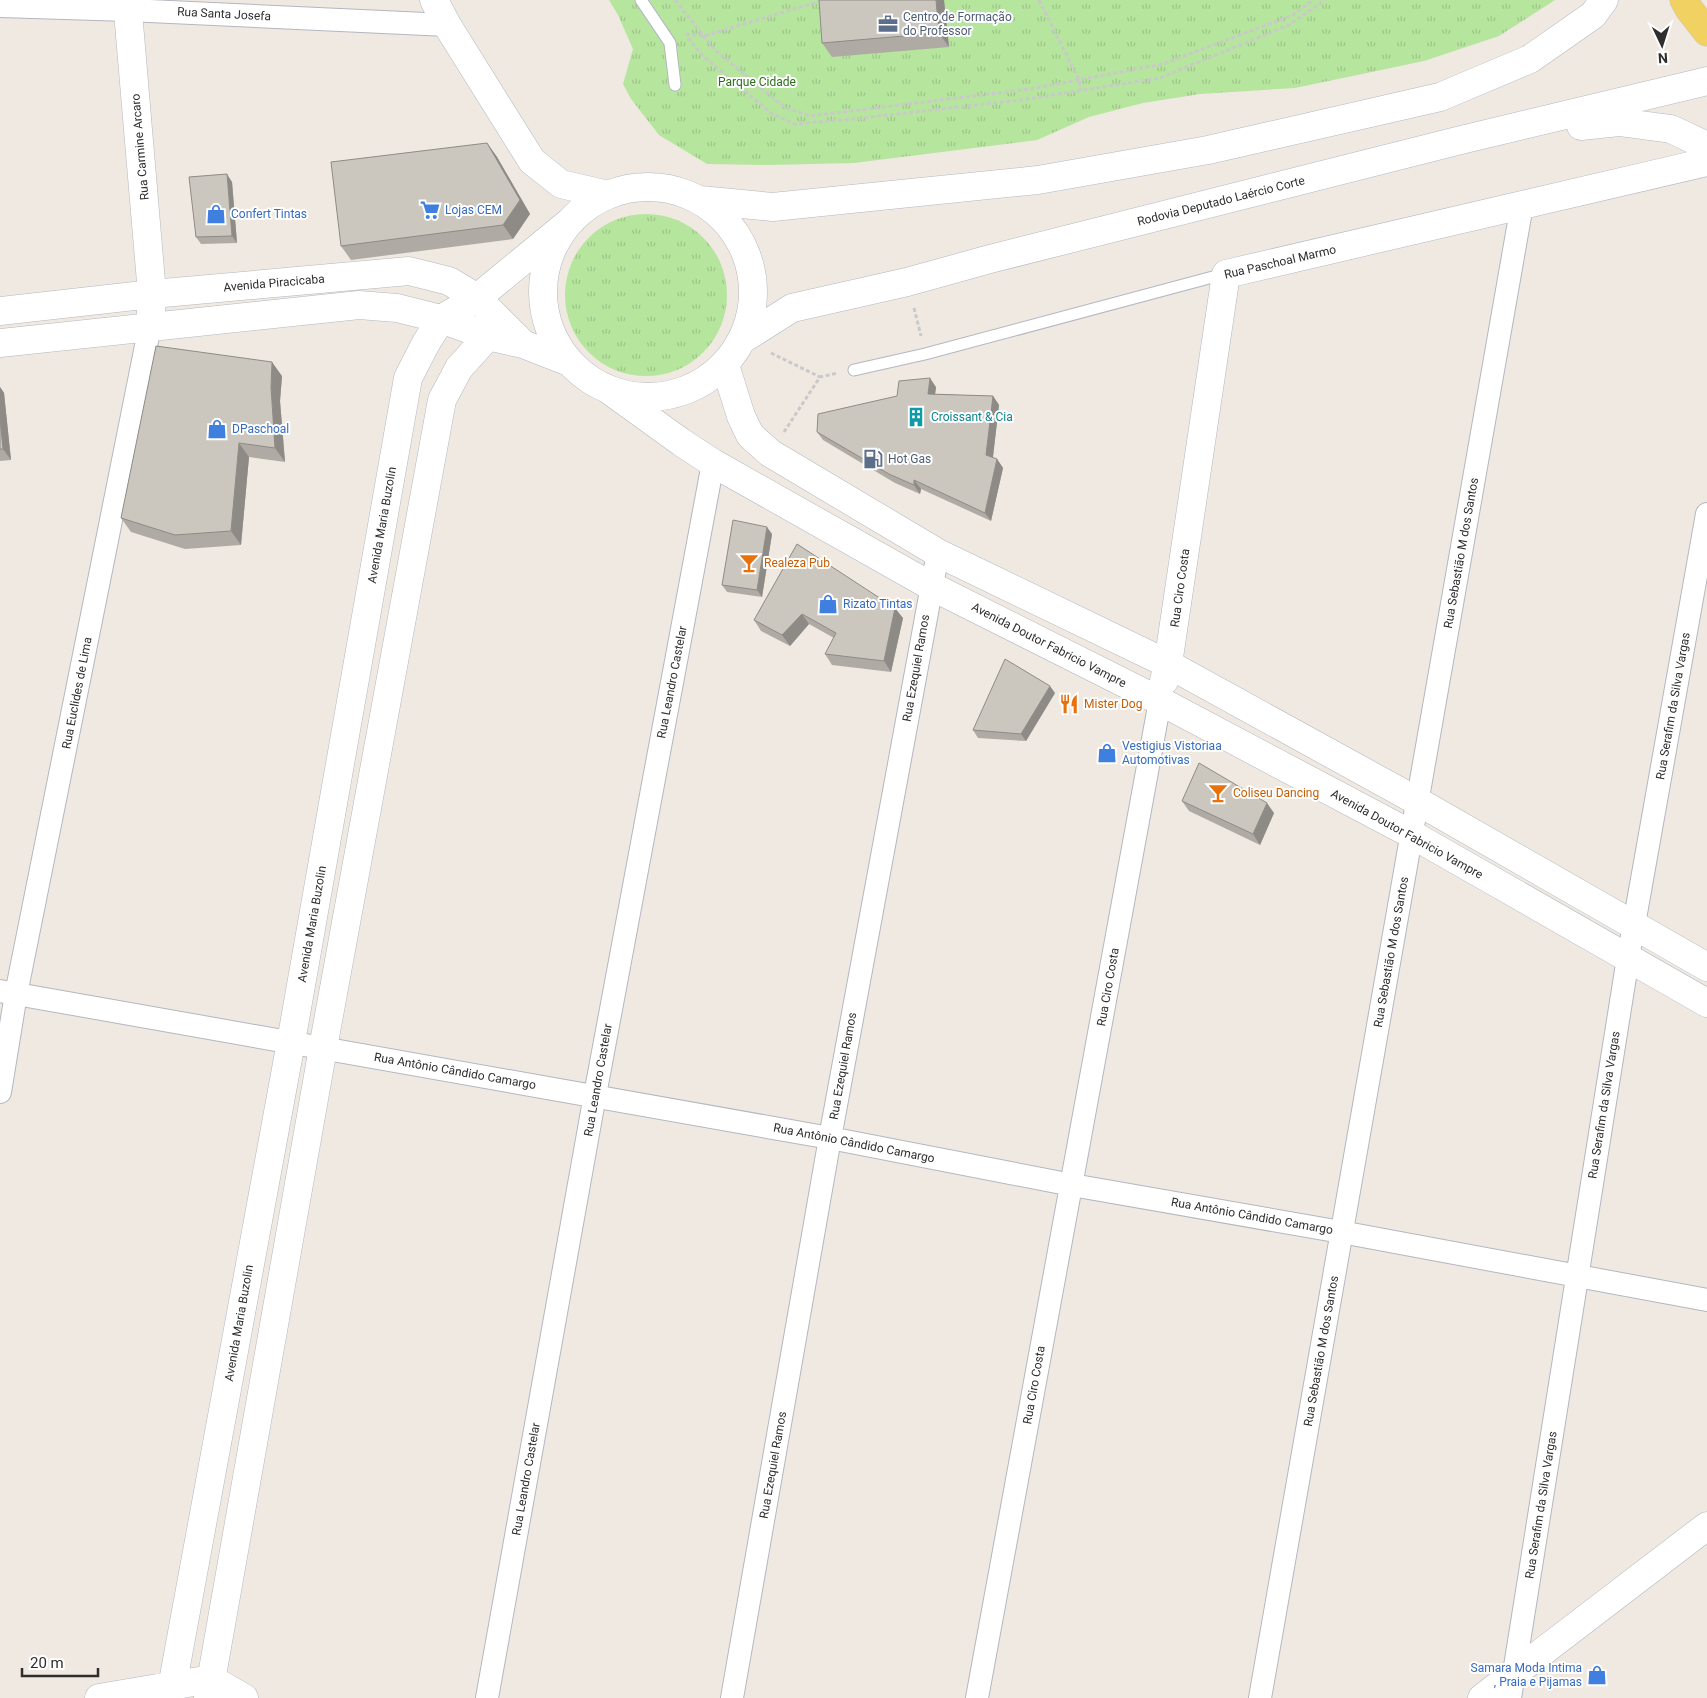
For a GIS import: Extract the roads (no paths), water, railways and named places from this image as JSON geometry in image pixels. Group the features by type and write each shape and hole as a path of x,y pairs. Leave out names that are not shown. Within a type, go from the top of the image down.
{"main road":[{"path":"434,0 447,25 532,161 561,184 608,195 639,187 670,190 700,200 773,207 1038,180 1208,150 1440,97 1530,60 1593,15 1604,0"},
{"path":"1684,0 1707,32"},
{"name":"Rua Carmine Arcaro","path":"127,5 152,294"},
{"name":"Rodovia Deputado Laércio Corte","path":"743,339 792,308 907,282 990,259 1461,140 1707,81"},
{"path":"1461,140 1619,122 1671,129 1707,146"},
{"name":"Rua Paschoal Marmo","path":"1226,274 1707,162"},
{"name":"Avenida Maria Buzolin","path":"171,1691 291,1042 408,378 426,343 442,319 477,298 588,206 608,195"},
{"path":"572,220 554,246 544,275 544,306 552,336 569,362 588,378 609,390 640,397 671,395 700,384 725,365 743,339 753,309 753,277 744,247 726,220 700,200"},
{"name":"Avenida Piracicaba","path":"0,311 152,294 409,271 449,281 477,298 523,344"},
{"name":"Rua Ciro Costa","path":"1160,701 1168,664 1226,274"},
{"name":"Rua Euclides de Lima","path":"150,326 152,294"},
{"name":"Avenida Piracicaba","path":"0,344 150,326 359,305 397,308 442,319 488,336 523,344 569,362"},
{"path":"210,1688 323,1048 442,400 459,368 488,336"},
{"path":"725,365 741,416 750,435 770,453 938,553 1168,664 1417,801 1707,967"},
{"name":"Avenida Doutor Fabricio Vampre","path":"609,390 681,442 714,463 931,586 1160,701 1411,834 1707,1003"},
{"path":"1482,1698 1512,1686 1707,1526"},
{"path":"99,1698 210,1688 244,1698"}],"street":[{"name":"Rua Santa Josefa","path":"0,6 127,5 447,25"},
{"name":"Rua Sebastião M dos Santos","path":"1260,1698 1522,205"},
{"name":"Rua Euclides de Lima","path":"0,1092 8,992 150,326"},
{"name":"Rua Leandro Castelar","path":"487,1698 595,1096 714,463"},
{"name":"Rua Serafim da Silva Vargas","path":"1512,1686 1628,958 1707,514"},
{"name":"Rua Ezequiel Ramos","path":"732,1698 830,1138 938,553"},
{"name":"Rua Ciro Costa","path":"977,1698 1160,701"},
{"name":"Rua Antônio Cândido Camargo","path":"8,992 830,1138 1072,1185 1342,1232 1707,1300"}],"lane":[{"path":"641,0 670,43 675,85"},
{"name":"Rua Paschoal Marmo","path":"854,370 925,354 1226,274"}],"place":[{"name":"Centro de Formação do Professor","path":"888,24"},
{"name":"Lojas CEM","path":"430,210"},
{"name":"Confert Tintas","path":"216,214"},
{"name":"Croissant & Cia","path":"916,417"},
{"name":"DPaschoal","path":"217,429"},
{"name":"Hot Gas","path":"873,459"},
{"name":"Realeza Pub","path":"749,563"},
{"name":"Rizato Tintas","path":"828,604"},
{"name":"Mister Dog","path":"1069,704"},
{"name":"Vestigius Vistoriaa Automotivas","path":"1107,753"},
{"name":"Coliseu Dancing","path":"1218,793"},
{"name":"Samara Moda Intima , Praia e Pijamas","path":"1597,1675"}],"park label":[{"name":"Parque Cidade","path":"757,82"}]}
